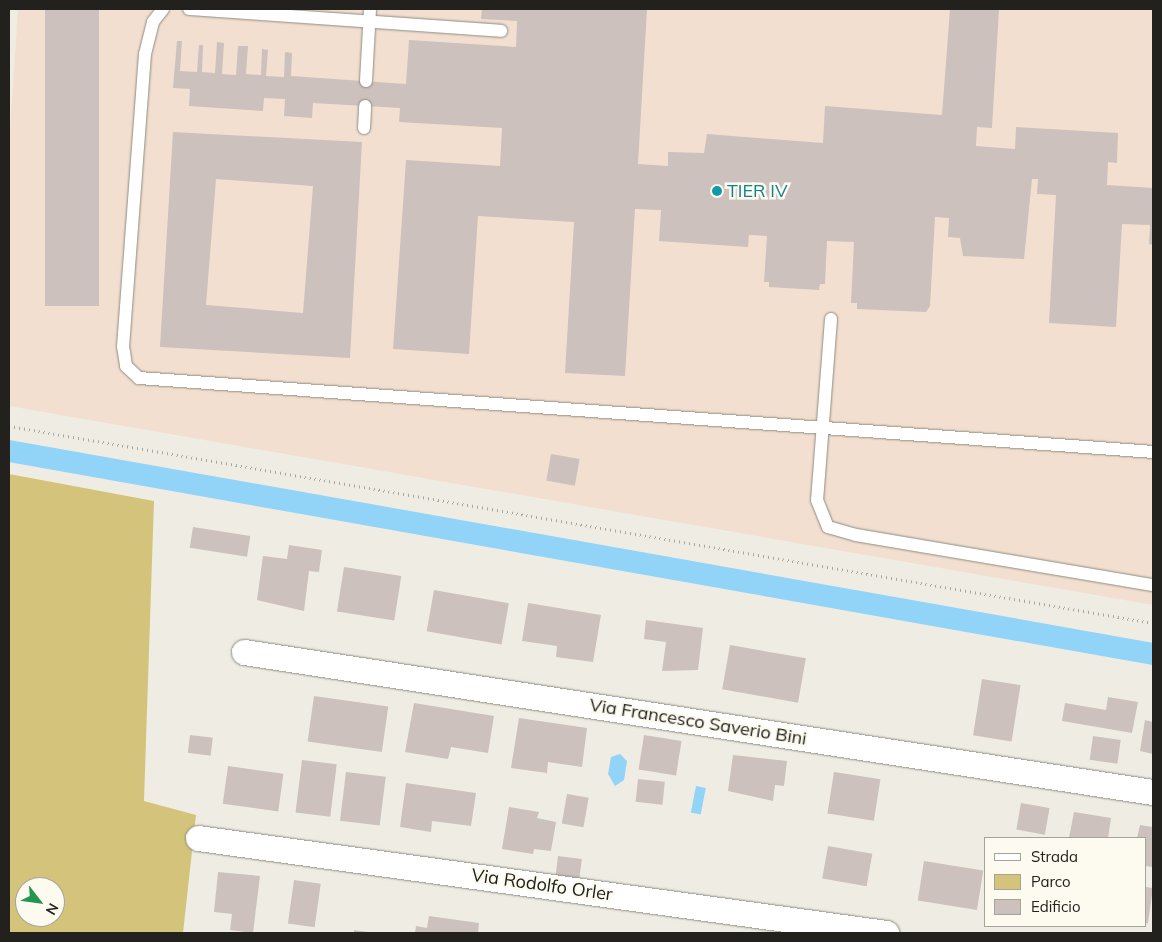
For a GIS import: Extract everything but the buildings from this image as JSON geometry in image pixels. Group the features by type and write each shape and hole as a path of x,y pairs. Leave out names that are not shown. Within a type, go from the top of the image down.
{"street":[{"name":"Via Francesco Saverio Bini","path":"244,652 1153,792"},
{"name":"Via Rodolfo Orler","path":"198,838 886,933"}],"lane":[{"path":"163,9 153,22 145,54 123,346 126,366 138,378 1153,452"},
{"path":"189,9 501,31"},
{"path":"366,81 370,9"},
{"path":"364,128 365,106"},
{"path":"831,319 817,500 823,520 835,530 1153,585"}],"path":[{"path":"9,426 1153,623"}],"shaded area":[{"path":"18,9 1153,9 1153,605 9,406 9,145"}],"green space":[{"path":"9,474 154,501 144,801 196,815 183,933 9,933"}],"water":[{"path":"620,754 627,761 624,780 615,786 608,774 611,757"},
{"path":"696,786 706,788 701,814 691,813"}],"waterway":[{"path":"9,451 1153,654"}],"place":[{"name":"TIER IV","path":"717,191"}]}
